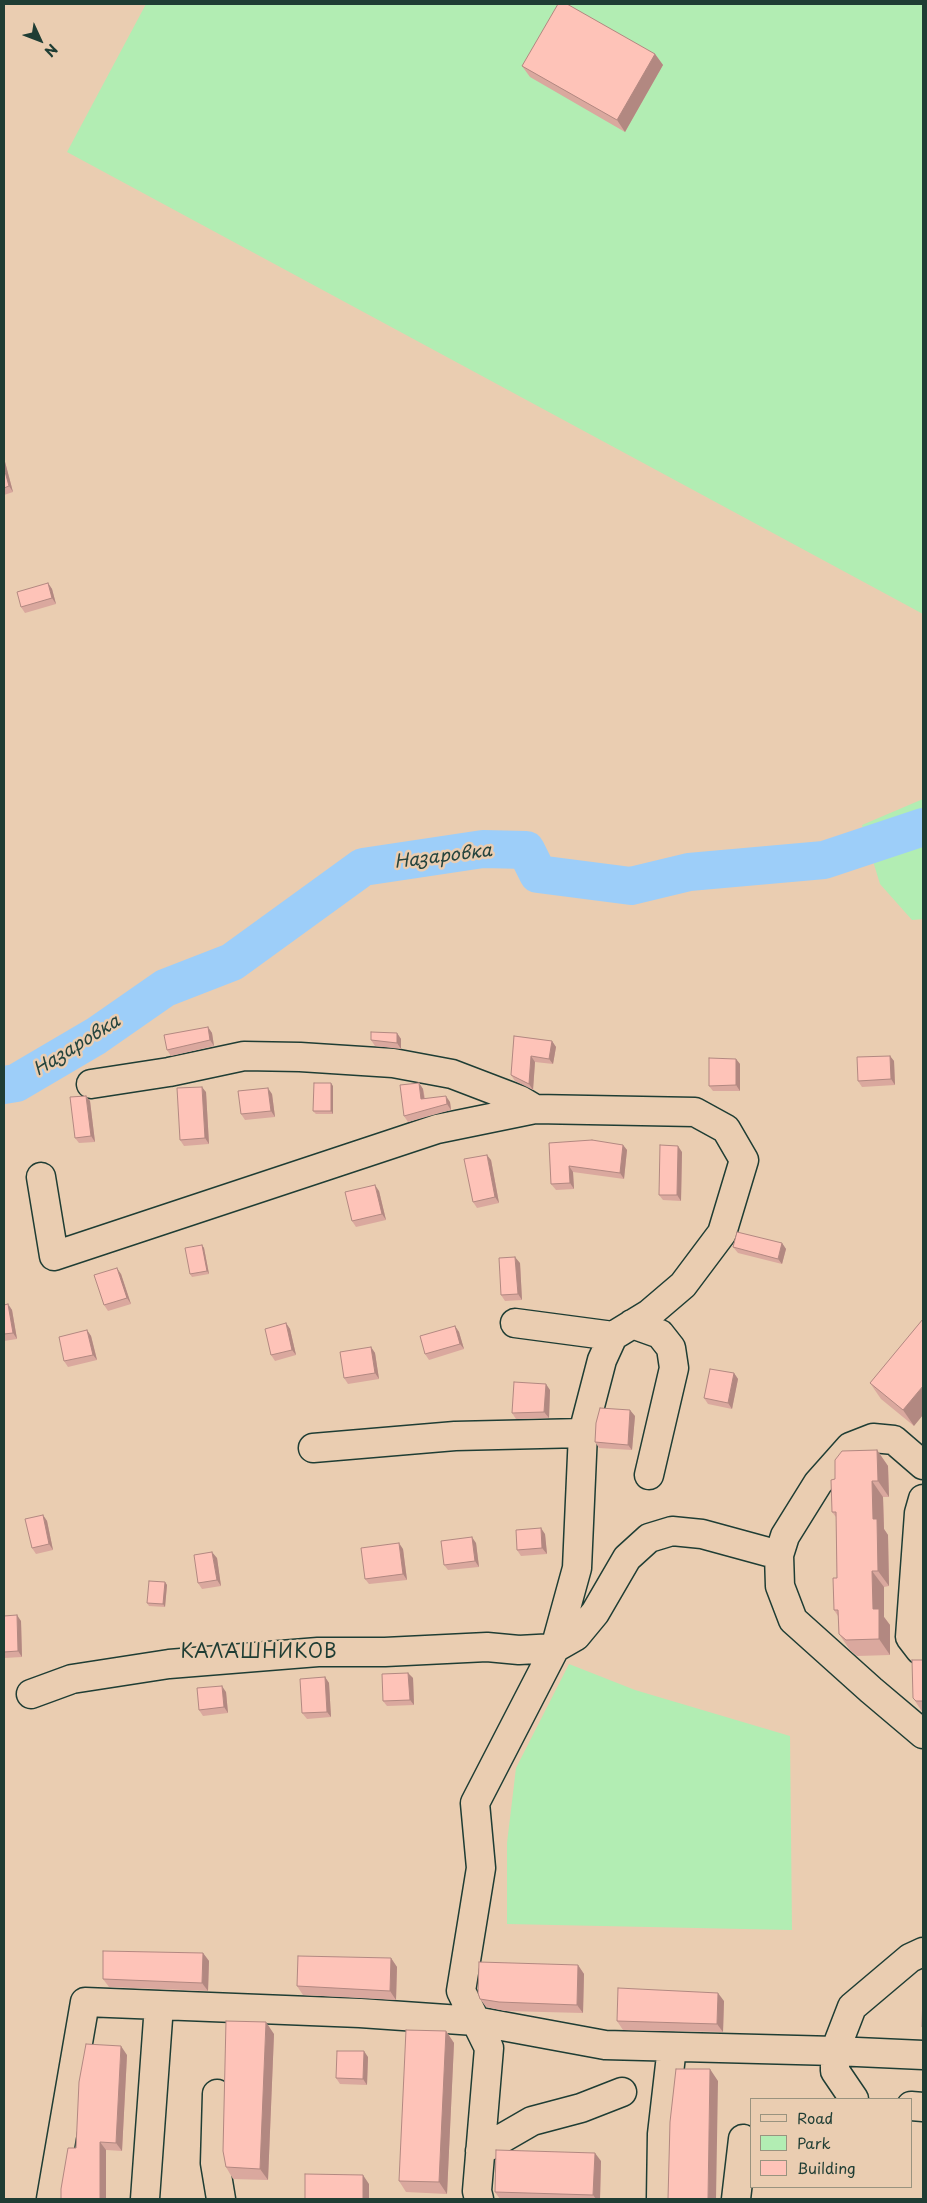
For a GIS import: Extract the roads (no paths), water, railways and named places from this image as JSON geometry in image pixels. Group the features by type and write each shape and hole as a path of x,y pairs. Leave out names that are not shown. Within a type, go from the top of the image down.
{"street":[{"path":"91,1084 169,1072 244,1056 300,1057 393,1063 452,1074 520,1100 535,1109"},
{"path":"41,1177 54,1256 437,1129 535,1109 695,1112 726,1129 744,1160 722,1233 683,1286 648,1314 623,1330 602,1360 583,1433 577,1568 555,1648 475,1803 481,1868 462,1991 488,2048 477,2191 479,2199"},
{"path":"515,1323 660,1334 671,1348 674,1368 649,1475"},
{"path":"313,1448 455,1436 583,1433"},
{"path":"923,1465 894,1440 873,1438 850,1448 818,1483 785,1536 779,1555 780,1586 793,1620 923,1734"},
{"path":"923,1499 919,1513 910,1637 920,1650 923,1650"},
{"path":"31,1694 72,1679 169,1664 318,1652 385,1652 487,1647 519,1650 555,1648 576,1636 595,1614 627,1558 649,1538 672,1531 702,1534 779,1555"},
{"path":"853,2098 835,2071 835,2051 852,2007 910,1958 923,1952"},
{"path":"51,2199 85,2002 360,2013 475,2021 605,2045 835,2051 923,2056"},
{"path":"145,2199 159,2005"},
{"path":"661,2199 662,2134 672,2047"},
{"path":"480,2151 532,2121 581,2108 622,2092"},
{"path":"217,2094 215,2163 221,2199"},
{"path":"736,2199 743,2139"}],"waterway":[{"name":"Назаровка","path":"4,1085 16,1083 96,1036 165,988 232,962 363,867 483,849 526,850 538,874 631,886 689,872 824,860 923,827"}],"district":[{"name":"КАЛАШНИКОВ","path":"259,1653"}]}
